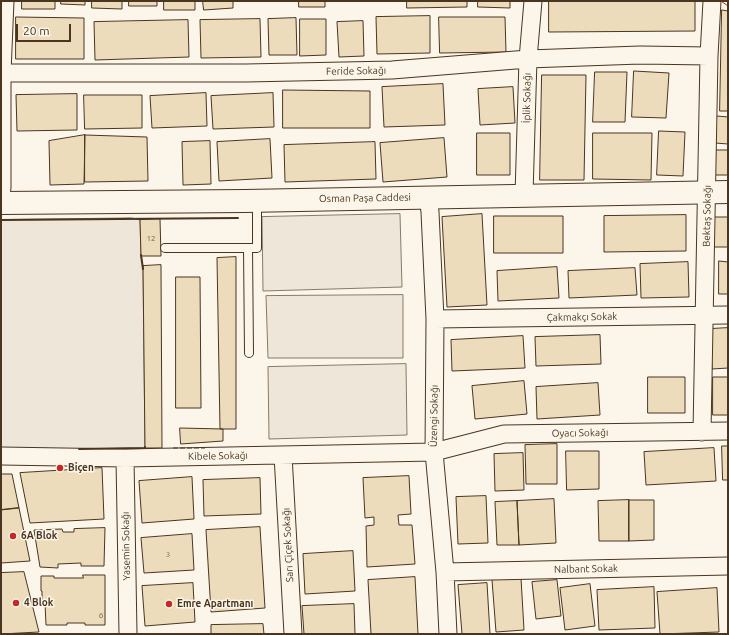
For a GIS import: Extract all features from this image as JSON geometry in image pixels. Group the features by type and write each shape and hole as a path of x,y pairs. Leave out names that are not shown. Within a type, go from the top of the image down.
{"main road":[{"name":"Osman Paşa Caddesi","path":"1,203 257,201 718,192"}],"street":[{"path":"1,197 4,1"},
{"name":"İplik Sokağı","path":"524,196 528,59 533,1"},
{"name":"Bektaş Sokağı","path":"702,432 705,315 718,192 709,56 712,1"},
{"name":"Feride Sokağı","path":"2,72 246,73 392,70 528,59 640,55 709,56"},
{"name":"Üzengi Sokağı","path":"428,197 435,319 434,452 445,572 448,634"},
{"name":"Çakmakçı Sokak","path":"435,319 728,315"},
{"name":"Oyacı Sokağı","path":"434,452 504,434 728,431"},
{"name":"Kibele Sokağı","path":"1,456 124,458 434,452"},
{"name":"Sarı Çiçek Sokağı","path":"283,455 293,634"},
{"name":"Yasemin Sokağı","path":"124,458 128,634"},
{"name":"Nalbant Sokak","path":"445,572 728,566"}],"lane":[{"path":"166,248 257,248 257,201"},
{"path":"248,248 249,353"}],"shaded area":[{"path":"400,214 402,287 263,291 262,217"},
{"path":"132,218 140,220 141,256 143,266 145,448 1,450 1,220"},
{"path":"403,295 403,358 268,358 266,296"},
{"path":"406,364 407,435 269,439 268,367"}],"building":[{"path":"22,1 55,1 55,9 22,9"},
{"path":"61,1 85,1 85,5 61,4"},
{"path":"92,1 122,1 122,9 92,8"},
{"path":"129,1 157,1 157,6 129,6"},
{"path":"164,1 195,1 195,10 164,10"},
{"path":"203,1 233,1 233,8 204,10"},
{"path":"299,1 325,1 325,7 299,7"},
{"path":"407,1 467,1 467,7 407,8"},
{"path":"478,1 510,1 510,8 478,7"},
{"path":"549,1 695,1 695,31 549,32"},
{"path":"722,10 728,11 728,111 720,111"},
{"path":"430,16 430,53 377,54 376,17"},
{"path":"16,17 84,18 84,59 16,59"},
{"path":"439,17 505,17 506,52 440,53"},
{"path":"296,18 297,55 269,55 268,19"},
{"path":"260,19 261,57 201,58 200,20"},
{"path":"300,19 326,19 326,55 300,56"},
{"path":"188,20 189,57 95,60 94,22"},
{"path":"363,21 364,56 339,57 337,22"},
{"path":"634,71 669,73 666,118 632,117"},
{"path":"595,72 627,72 625,122 593,122"},
{"path":"542,75 586,75 584,180 540,180"},
{"path":"443,84 445,125 384,127 382,87"},
{"path":"513,87 515,123 480,125 478,89"},
{"path":"283,90 370,91 370,128 283,128"},
{"path":"206,93 207,126 152,128 150,96"},
{"path":"273,93 274,127 213,129 211,96"},
{"path":"77,94 77,130 17,131 16,95"},
{"path":"84,95 142,95 142,128 85,129"},
{"path":"717,116 728,117 728,144 715,143"},
{"path":"659,131 685,132 683,176 657,175"},
{"path":"477,133 510,133 510,175 477,175"},
{"path":"593,133 652,133 651,180 593,179"},
{"path":"85,135 84,184 50,185 49,141"},
{"path":"85,135 147,137 148,181 85,182"},
{"path":"444,138 447,177 383,182 380,143"},
{"path":"270,139 272,178 219,181 217,142"},
{"path":"210,141 211,184 183,185 182,142"},
{"path":"375,142 376,179 285,182 284,145"},
{"path":"714,150 728,150 728,175 713,175"},
{"path":"482,214 487,305 447,307 442,217"},
{"path":"686,215 686,251 604,252 604,216"},
{"path":"494,216 563,216 563,253 494,253"},
{"path":"713,217 728,217 728,247 714,247"},
{"path":"160,219 161,256 141,256 140,220"},
{"path":"236,257 236,429 220,429 217,258"},
{"path":"719,261 728,262 728,294 719,294"},
{"path":"688,262 689,297 641,298 640,264"},
{"path":"161,265 162,448 145,448 143,266"},
{"path":"557,267 559,298 498,301 497,271"},
{"path":"635,268 637,295 569,298 568,271"},
{"path":"176,277 200,277 201,408 176,408"},
{"path":"728,328 728,368 712,369 710,329"},
{"path":"600,335 601,364 536,366 535,337"},
{"path":"523,336 525,368 452,371 451,340"},
{"path":"648,377 685,377 685,413 648,413"},
{"path":"713,377 728,377 728,415 713,415"},
{"path":"524,381 527,414 475,419 472,386"},
{"path":"598,383 600,415 537,419 536,387"},
{"path":"180,428 223,429 223,441 181,444"},
{"path":"557,444 557,484 526,484 525,445"},
{"path":"722,446 728,446 728,480 723,480"},
{"path":"714,448 716,481 646,485 644,452"},
{"path":"566,451 599,451 599,489 567,490"},
{"path":"523,453 524,490 495,491 494,454"},
{"path":"102,468 104,519 30,523 20,473"},
{"path":"1,474 12,474 19,508 1,510"},
{"path":"409,476 411,514 398,515 399,525 412,525 415,564 367,567 366,526 374,525 374,517 365,518 363,478"},
{"path":"192,477 194,519 142,523 139,481"},
{"path":"260,478 261,514 204,516 203,480"},
{"path":"486,496 488,543 458,544 456,497"},
{"path":"554,499 556,543 519,545 517,501"},
{"path":"629,500 629,541 599,541 598,501"},
{"path":"629,500 654,500 654,540 629,541"},
{"path":"517,501 519,545 497,545 495,502"},
{"name":"6A Blok","path":"19,508 30,561 1,563 1,510"},
{"path":"260,527 265,608 211,612 206,530"},
{"path":"105,528 104,566 81,566 81,563 58,564 58,568 40,567 34,530 62,529 63,532 74,532 74,529"},
{"path":"192,534 194,570 144,573 141,538"},
{"path":"353,551 355,591 305,594 303,554"},
{"name":"4 Blok","path":"24,572 39,632 1,634 1,573"},
{"path":"83,575 105,575 105,625 67,623 67,625 46,625 45,603 42,603 41,576 54,576 54,578 83,578"},
{"path":"415,577 418,634 371,634 368,580"},
{"path":"521,578 524,630 496,632 492,580"},
{"path":"557,580 561,616 536,619 532,582"},
{"name":"Emre Apartmanı","path":"193,583 195,622 145,626 142,586"},
{"path":"487,583 490,634 462,634 458,585"},
{"path":"590,584 595,626 565,630 560,588"},
{"path":"654,587 655,628 599,630 597,590"},
{"path":"717,588 719,632 660,634 657,592"},
{"path":"354,604 355,634 304,634 302,606"},
{"path":"263,624 264,634 211,634 211,625"}],"fence":[{"path":"173,448 205,448"}],"wall":[{"path":"1,220 238,218"},
{"path":"141,255 143,269"},
{"path":"79,449 145,447"}],"power":[{"path":"721,1 728,6"}],"place":[{"name":"Biçen","path":"60,468"},
{"name":"6A Blok","path":"13,536"},
{"name":"4 Blok","path":"16,603"},
{"name":"Emre Apartmanı","path":"169,604"}]}
